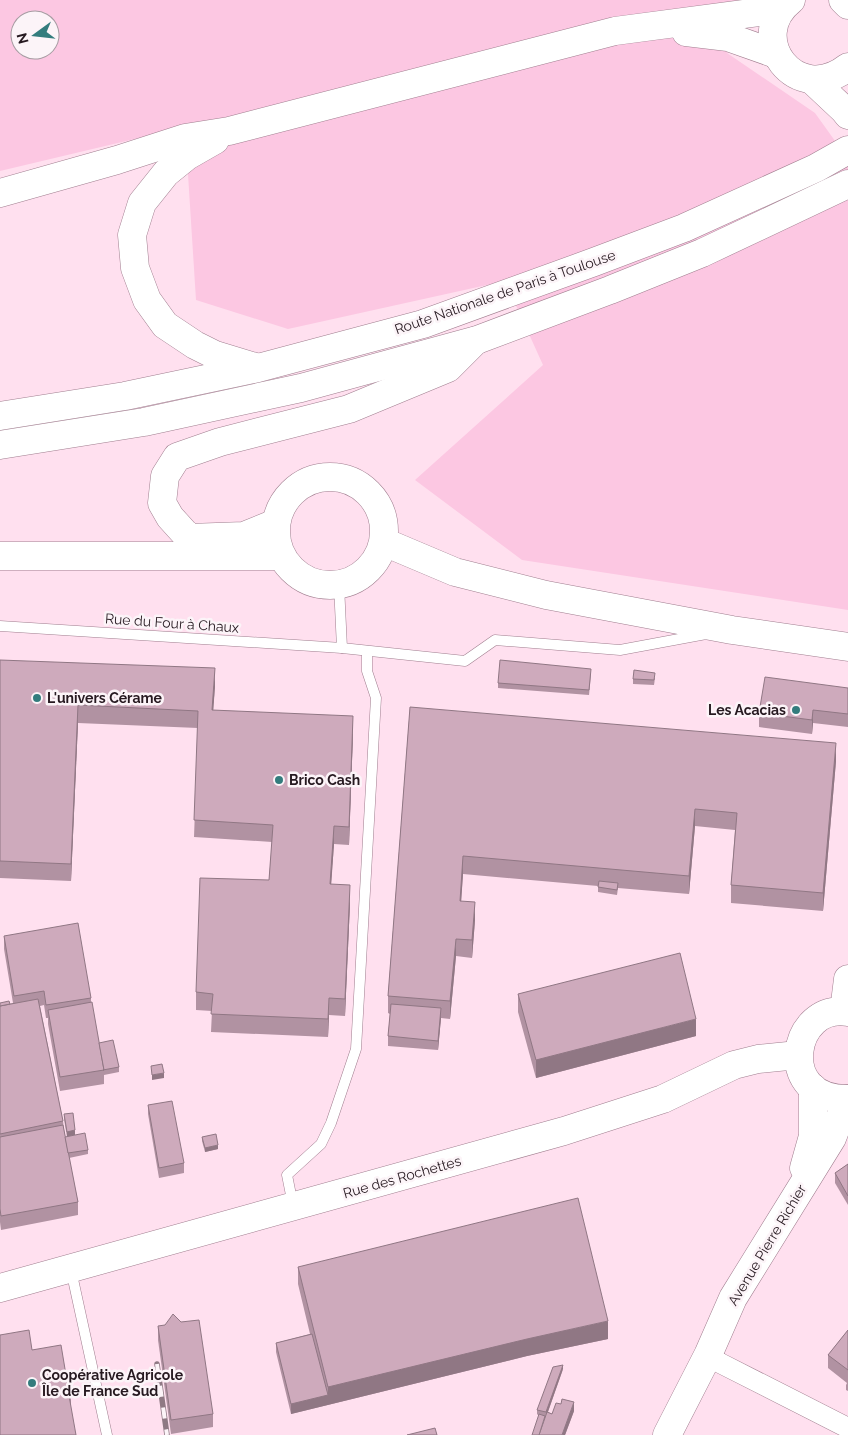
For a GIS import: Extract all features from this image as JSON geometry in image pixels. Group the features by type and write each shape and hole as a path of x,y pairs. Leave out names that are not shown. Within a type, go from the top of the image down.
{"main road":[{"path":"0,193 118,160 185,138 229,131 615,31 652,28 786,5"},
{"path":"786,5 776,20 772,31 776,54 782,64 791,72 812,80 825,80 837,75 848,67"},
{"path":"652,28 728,37 776,54"},
{"path":"846,112 848,67"},
{"path":"812,80 846,112"},
{"path":"229,131 187,156 166,173 142,203 132,235 135,268 147,300 165,325 195,345 215,355 258,368"},
{"name":"Route Nationale de Paris à Toulouse","path":"0,416 125,396 258,368 423,324 684,228 816,168 848,150"},
{"path":"0,445 144,422 301,388 477,340 702,253 839,189"},
{"path":"276,523 244,536 188,538 170,517 162,503 165,476 176,457 228,440 348,409 448,368 477,340"},
{"path":"322,477 340,478 356,483 370,494 380,508 385,524 384,542 378,558 368,571 355,580 339,585 322,586 306,580 292,570 281,556 276,540 276,523 282,506 292,492 306,482 322,477"},
{"path":"384,542 456,572 546,595 732,630 848,647"},
{"path":"0,556 281,556"},
{"path":"848,978 846,1012 825,1015 814,1022 806,1031 798,1054 800,1067 805,1078 813,1088 829,1097 848,1099"},
{"name":"Rue des Rochettes","path":"0,1288 564,1131 663,1099 734,1065 758,1059 798,1054"},
{"path":"794,1198 813,1136 813,1088"},
{"name":"Avenue Pierre Richier","path":"667,1435 708,1355 733,1298 832,1138 848,1099"}],"street":[{"path":"708,1355 720,1363 848,1428"}],"lane":[{"path":"339,585 342,648"},
{"name":"Rue du Four à Chaux","path":"0,626 342,648 464,661 495,640 620,650 732,630"},
{"path":"293,1206 287,1175 321,1144 331,1123 356,1049 376,698 367,671 367,651"},
{"path":"70,1270 107,1435"}],"shaded area":[{"path":"0,0 761,0 727,53 815,113 848,159 848,610 522,560 415,480 543,365 505,281 288,329 196,300 185,127 0,171"}],"building":[{"path":"0,660 215,668 212,710 353,716 349,827 334,826 330,884 350,885 345,999 329,998 328,1019 211,1014 213,994 196,992 200,878 269,880 273,825 194,820 198,711 78,705 71,864 0,861"},
{"path":"500,660 591,669 589,690 498,683"},
{"path":"634,670 655,673 654,680 633,679"},
{"path":"765,677 848,688 848,714 813,710 812,720 759,713"},
{"path":"410,707 836,743 823,893 731,885 737,813 695,809 689,876 463,856 460,901 475,902 472,940 456,939 450,1001 388,996"},
{"path":"599,881 618,883 617,890 598,887"},
{"path":"78,923 91,998 46,1005 44,991 14,996 4,936"},
{"path":"680,953 696,1019 536,1060 518,994"},
{"path":"38,999 63,1121 0,1134 0,1006"},
{"path":"9,1001 10,1004 0,1006 0,1003"},
{"path":"92,1002 104,1070 60,1077 48,1010"},
{"path":"391,1004 441,1008 438,1041 388,1036"},
{"path":"113,1040 119,1067 104,1070 99,1043"},
{"path":"162,1064 164,1073 152,1075 151,1066"},
{"path":"172,1101 184,1163 159,1168 148,1105"},
{"path":"73,1113 75,1130 67,1132 64,1114"},
{"path":"63,1125 78,1202 1,1216 0,1137"},
{"path":"85,1133 88,1150 68,1153 65,1137"},
{"path":"216,1134 218,1145 205,1148 202,1137"},
{"path":"848,1164 848,1196 835,1173"},
{"path":"578,1198 608,1321 328,1387 298,1267"},
{"path":"173,1314 181,1322 199,1320 213,1414 171,1420 158,1326 165,1325"},
{"name":"Coopérative Agricole Île de France Sud","path":"29,1330 32,1350 61,1345 67,1381 70,1380 71,1389 68,1390 76,1435 0,1435 0,1335"},
{"path":"848,1330 848,1370 828,1355"},
{"path":"312,1334 328,1395 291,1404 276,1343"},
{"path":"563,1365 546,1412 537,1410 553,1367"},
{"path":"562,1399 574,1402 562,1435 539,1435 547,1412 552,1414 556,1403 561,1404"},
{"path":"539,1414 545,1416 539,1435 532,1435"},
{"path":"435,1428 437,1435 407,1435"}],"railway":[{"path":"157,1364 167,1435"}],"place":[{"name":"L'univers Cérame","path":"37,698"},
{"name":"Les Acacias","path":"796,710"},
{"name":"Brico Cash","path":"279,780"},
{"name":"Coopérative Agricole Île de France Sud","path":"32,1383"}]}
